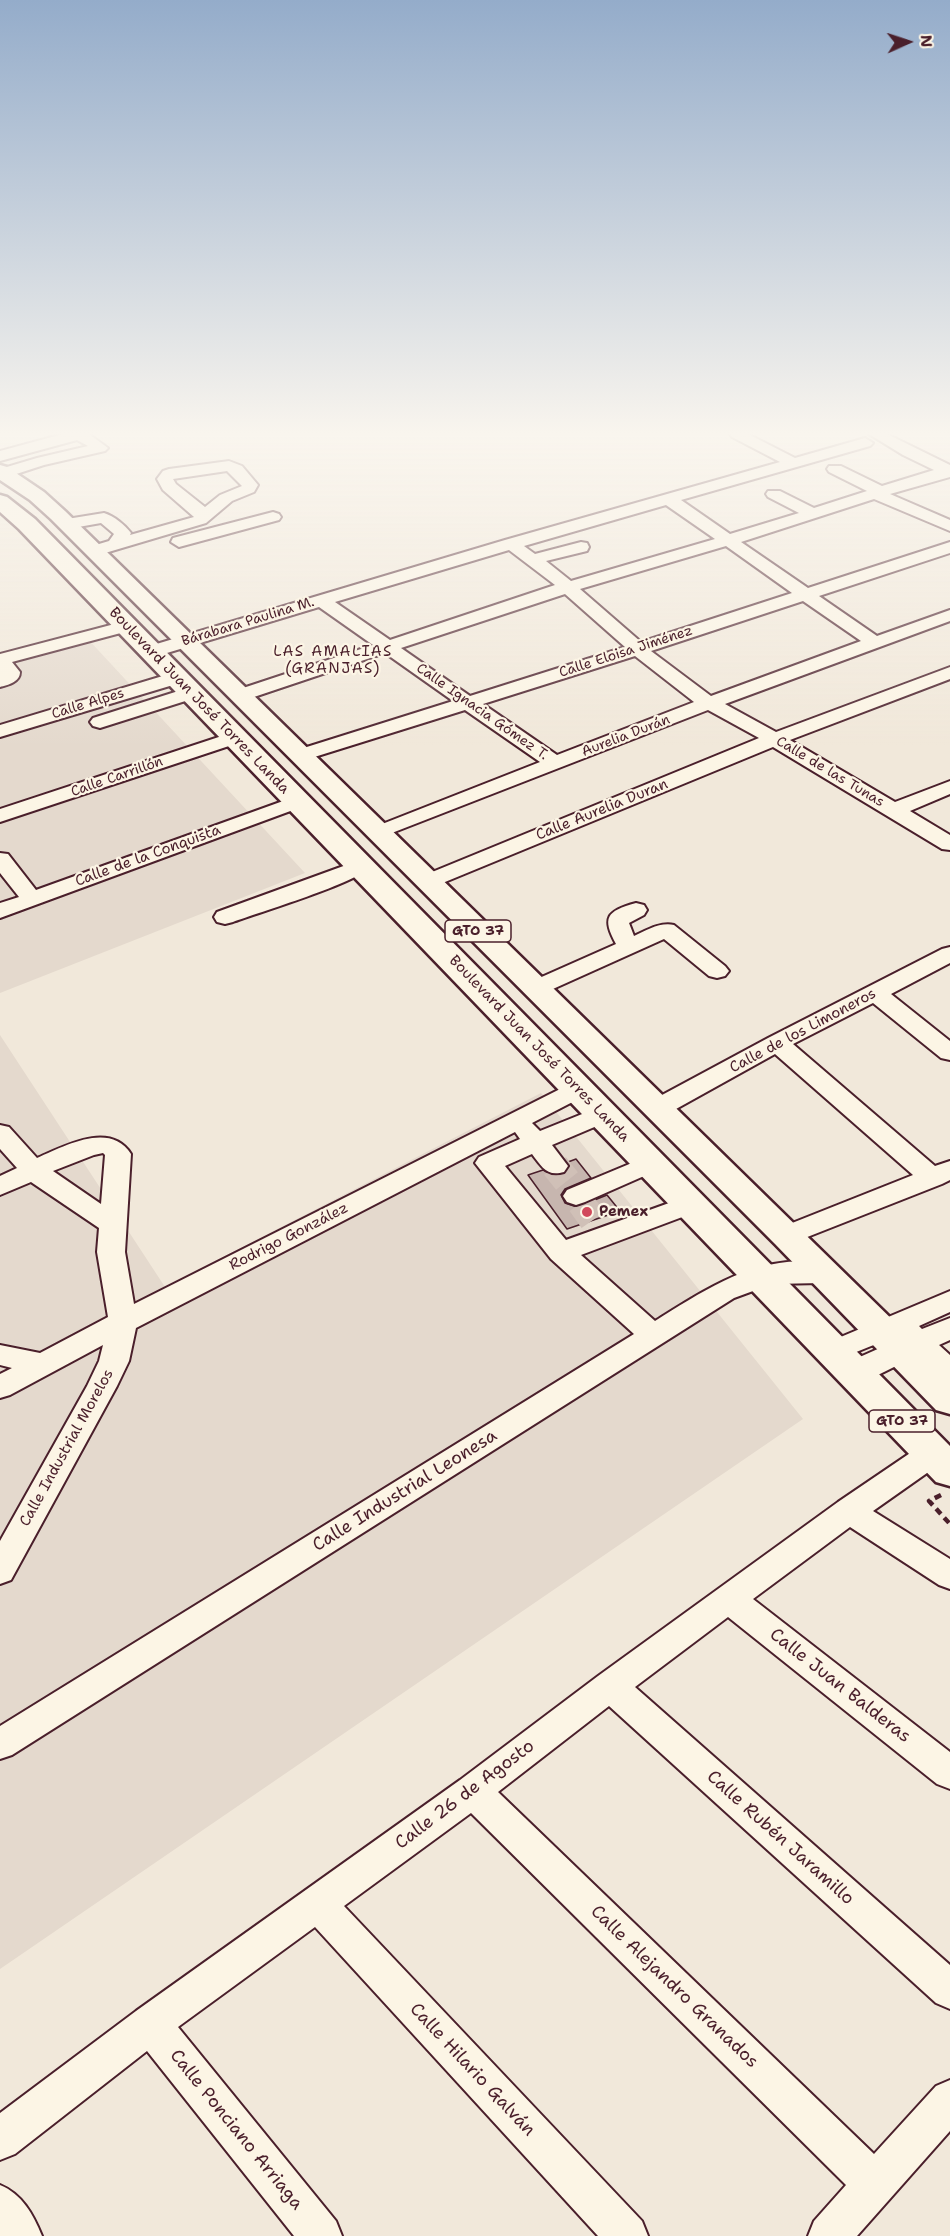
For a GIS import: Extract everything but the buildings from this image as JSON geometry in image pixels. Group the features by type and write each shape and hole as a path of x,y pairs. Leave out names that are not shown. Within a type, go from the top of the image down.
{"main road":[{"name":"Boulevard Juan José Torres Landa","path":"41,538 844,1362 938,1475"},
{"name":"Boulevard Juan José Torres Landa","path":"93,538 110,548 185,641 822,1273 899,1337 950,1400"}],"street":[{"path":"110,548 126,538"},
{"path":"110,548 141,538"},
{"path":"110,548 161,538"},
{"name":"Bárabara Paulina M.","path":"150,651 531,538"},
{"path":"241,695 568,587 734,538"},
{"path":"729,540 804,595 874,642"},
{"name":"Calle de las Tunas","path":"511,544 534,559 568,587 685,689 775,739 950,844"},
{"path":"534,559 581,547"},
{"name":"Calle Eloisa Jiménez","path":"301,755 638,649 950,547"},
{"path":"674,573 746,552"},
{"name":"Calle Ignacia Gómez T.","path":"320,600 555,763"},
{"name":"Aurelia Durán","path":"379,832 710,703 950,615"},
{"path":"0,681 11,676 0,661 126,626"},
{"name":"Calle Aurelia Duran","path":"428,882 775,739 950,673"},
{"path":"100,722 183,686"},
{"name":"Calle Alpes","path":"0,731 183,686"},
{"name":"Calle Carrillón","path":"0,816 234,738"},
{"path":"894,810 950,787"},
{"name":"Calle de la Conquista","path":"0,910 297,802"},
{"path":"0,859 32,899"},
{"path":"225,917 336,878 360,866"},
{"path":"628,945 618,927 618,920 636,910"},
{"path":"536,988 666,930 717,971"},
{"name":"Calle de los Limoneros","path":"658,1108 777,1043 950,954"},
{"path":"876,993 950,1053"},
{"path":"777,1043 942,1174 787,1236"},
{"name":"Rodrigo González","path":"0,1388 123,1322 579,1089"},
{"path":"488,1163 602,1114"},
{"path":"519,1120 579,1200"},
{"path":"0,1133 34,1171 111,1222"},
{"path":"0,1186 86,1148 106,1145 114,1148 118,1154 111,1222 114,1276 123,1322"},
{"path":"453,1154 488,1163 561,1252 654,1336"},
{"path":"561,1252 579,1200 651,1163"},
{"path":"579,1200 692,1204"},
{"name":"Calle Industrial Leonesa","path":"0,1744 724,1291 760,1275 792,1271 822,1273"},
{"path":"844,1362 899,1337 950,1301"},
{"name":"Calle Industrial Morelos","path":"0,1571 102,1386 114,1361 123,1322"},
{"path":"899,1337 950,1328"},
{"path":"899,1337 950,1373"},
{"path":"0,1354 44,1364"},
{"name":"Calle 26 de Agosto","path":"0,2139 150,2024 473,1791 610,1686 849,1511 938,1475"},
{"path":"849,1511 950,1576"},
{"name":"Calle Juan Balderas","path":"730,1599 950,1773"},
{"name":"Calle Rubén Jaramillo","path":"610,1686 950,1990"},
{"name":"Calle Alejandro Granados","path":"473,1791 875,2184"},
{"name":"Calle Hilario Galván","path":"317,1904 627,2236"},
{"name":"Calle Ponciano Arriaga","path":"150,2024 321,2236"},
{"path":"829,2236 950,2100"},
{"path":"0,2206 21,2236"}],"path":[{"path":"938,1475 950,1524"}],"shaded area":[{"path":"86,637 305,873 0,993 0,663"},
{"path":"0,1035 165,1287 541,1093 803,1419 0,1969"}],"tunnel":[{"path":"555,1166 567,1181"},
{"path":"581,1203 593,1220"}],"place":[{"name":"Pemex","path":"587,1212"}],"district":[{"name":"LAS AMALIAS (GRANJAS)","path":"333,660"}]}
